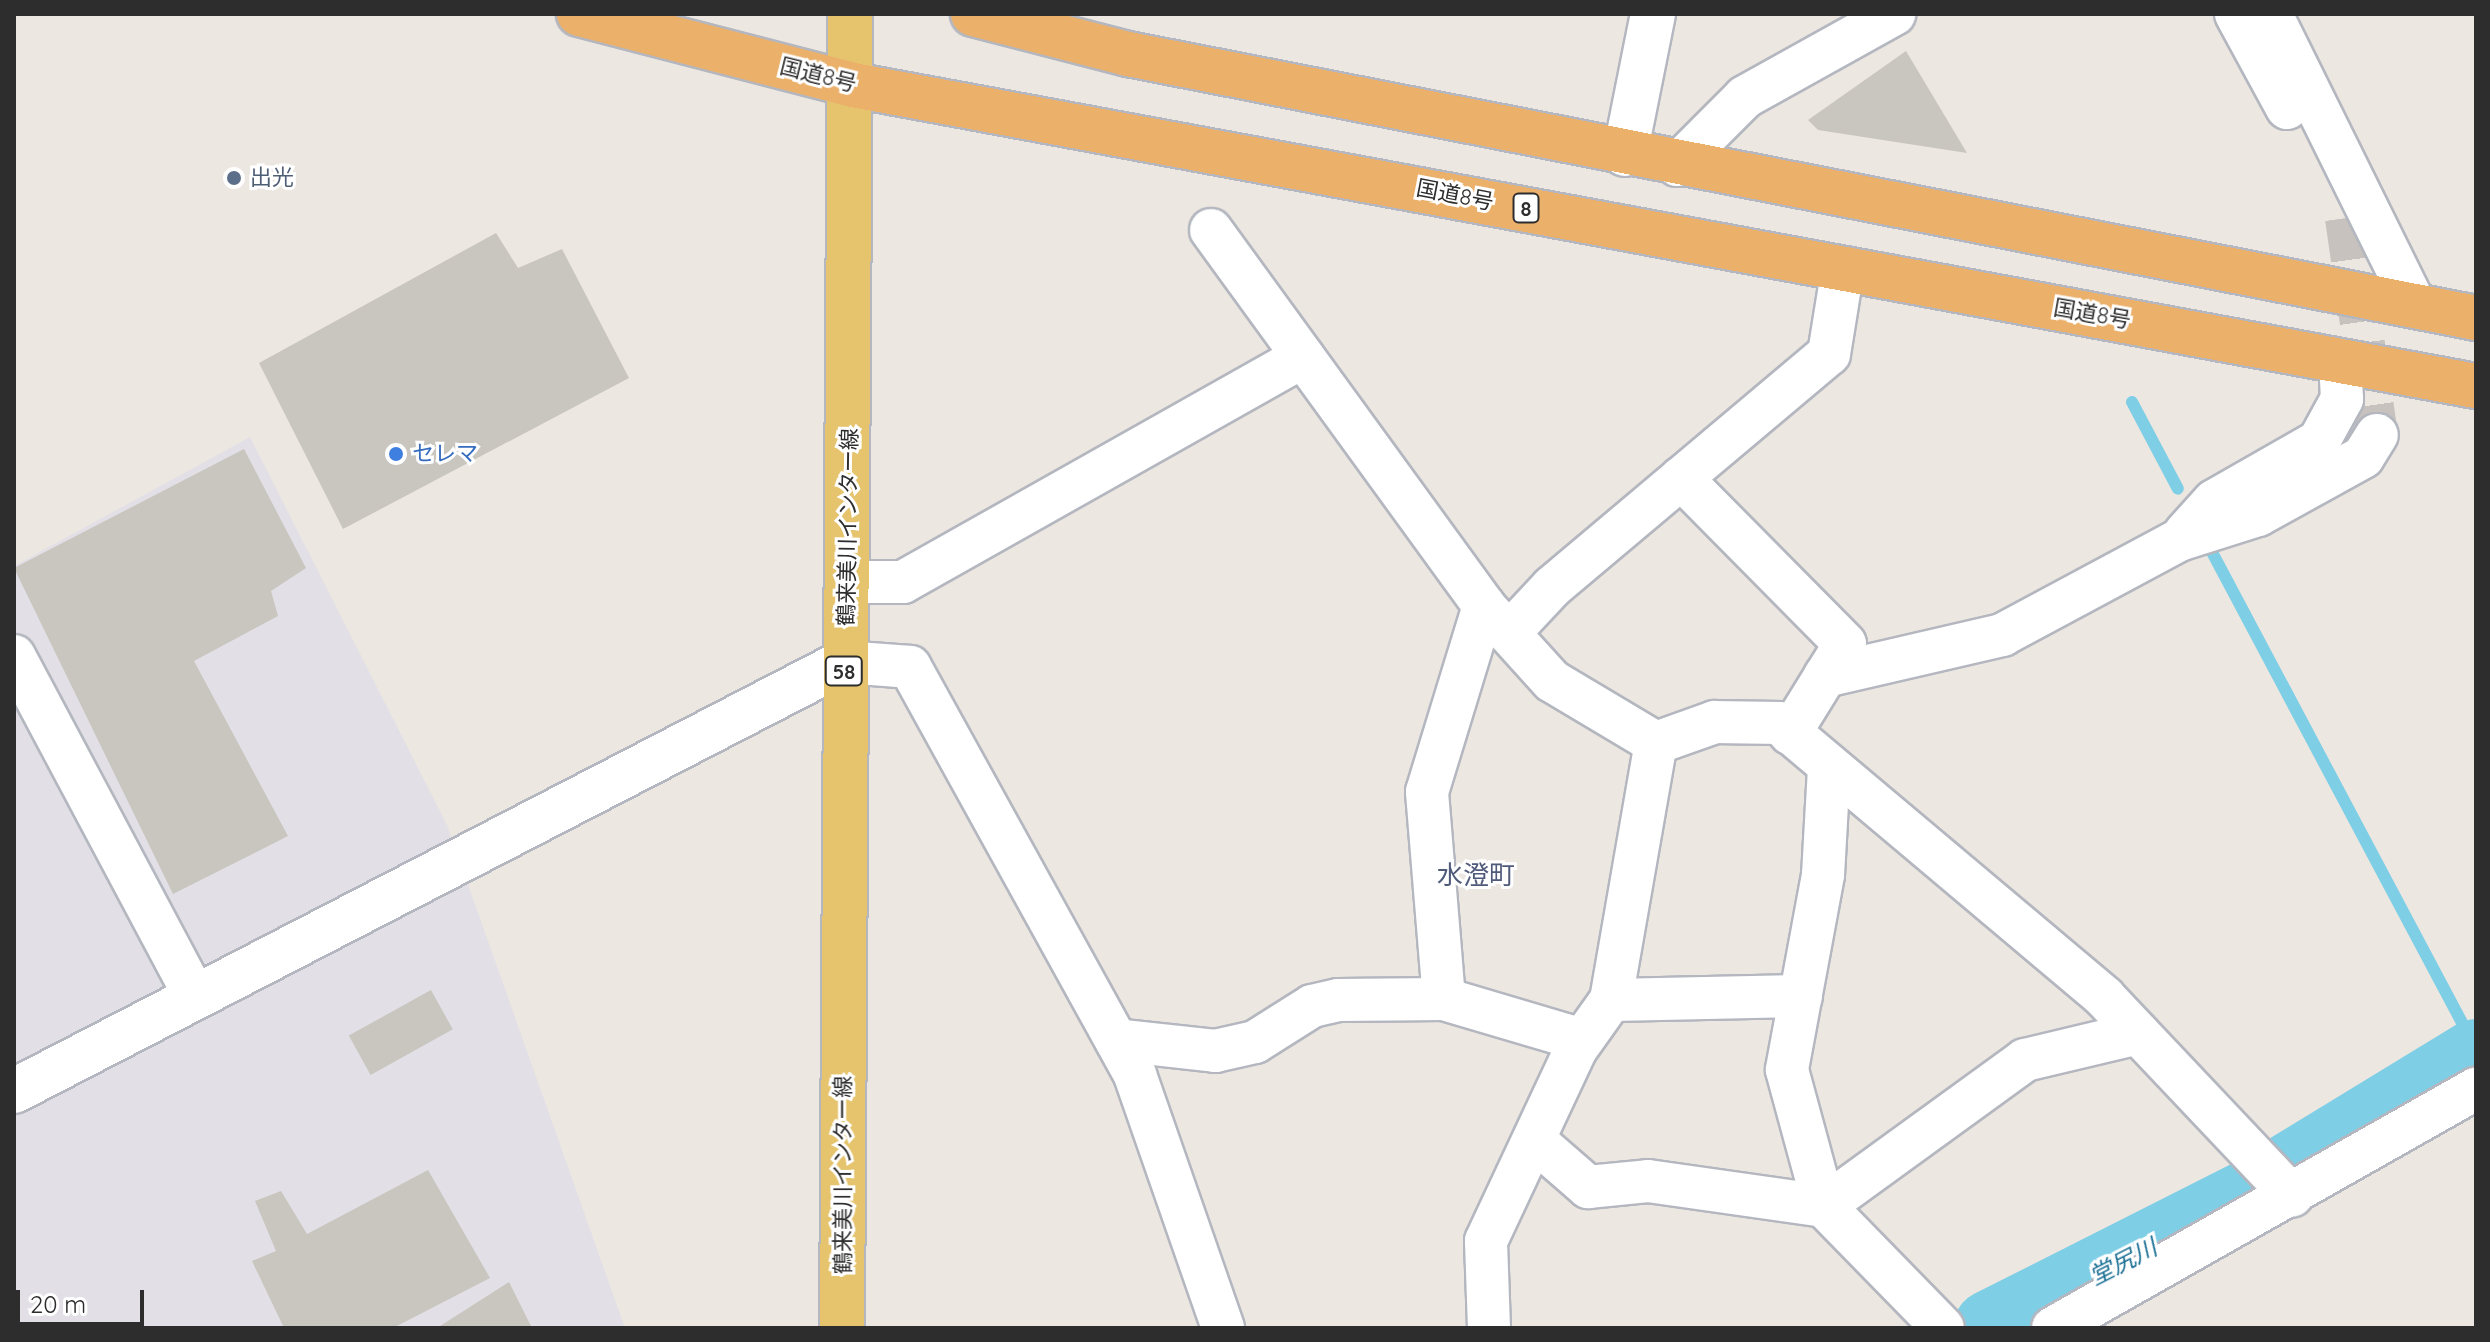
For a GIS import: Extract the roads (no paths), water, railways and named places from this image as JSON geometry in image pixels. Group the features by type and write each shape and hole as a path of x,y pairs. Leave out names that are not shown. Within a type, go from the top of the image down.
{"highway":[{"name":"国道8号","path":"579,14 853,85 2476,386"},
{"path":"973,14 1128,54 1677,165 2476,318"}],"main road":[{"name":"鶴来美川インター線","path":"842,1328 844,662 851,582 853,85 850,14"}],"street":[{"path":"1625,154 1653,14"},
{"path":"1677,165 1745,97 1894,14"},
{"path":"2236,14 2346,218"},
{"path":"2271,14 2415,306"},
{"path":"1211,230 1497,619 1552,681 1656,743"},
{"path":"1444,999 1427,792 1497,619 1681,478 1829,354 1843,268"},
{"path":"851,582 903,582 1303,357"},
{"path":"2179,540 2214,501 2319,441 2342,399 2340,360"},
{"path":"1825,676 2002,635 2179,540 2258,515 2363,457 2377,435"},
{"path":"1681,478 1845,644 1790,733"},
{"path":"14,656 196,998"},
{"path":"14,1091 844,662 910,667 1135,1075 1223,1328"},
{"path":"1656,743 1715,722 1779,723 2138,1033 2292,1196"},
{"path":"1489,1328 1486,1241 1582,1040 1611,1000 1656,743"},
{"path":"1829,768 1823,875 1787,1070 1824,1206 1943,1328"},
{"path":"1611,1000 1801,996"},
{"path":"1116,1040 1215,1051 1255,1042 1325,1003 1444,999 1582,1040"},
{"path":"1534,1140 1588,1187 1648,1181 1824,1206 2025,1060 2138,1033"},
{"path":"2053,1328 2475,1091"}],"waterway":[{"path":"2132,402 2178,489"},
{"path":"2213,554 2476,1049"},
{"name":"堂尻川","path":"2291,1170 2476,1057"},
{"name":"堂尻川","path":"1991,1328 2254,1195"}],"tunnel":[{"path":"2346,218 2377,435"}],"place":[{"name":"出光","path":"234,178"},
{"name":"セレマ","path":"396,454"}],"district":[{"name":"水澄町","path":"1476,875"}]}
